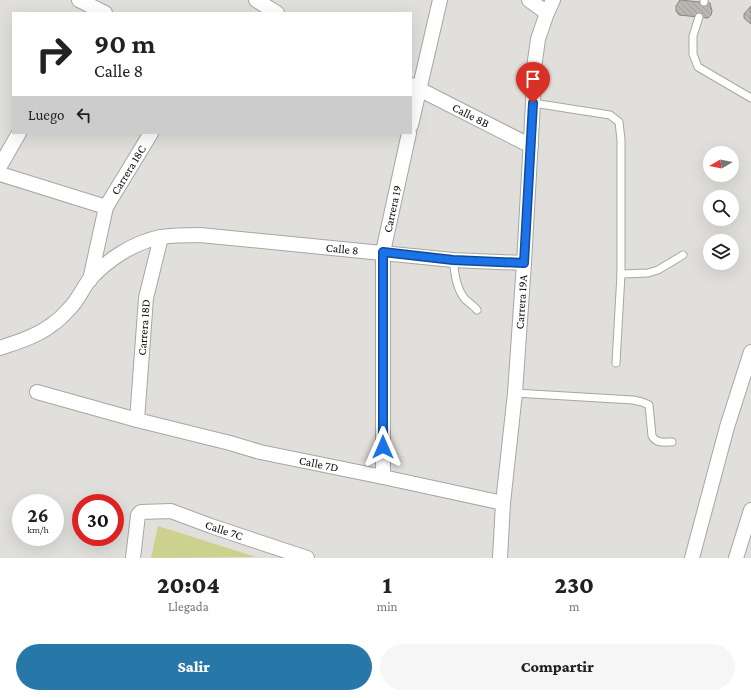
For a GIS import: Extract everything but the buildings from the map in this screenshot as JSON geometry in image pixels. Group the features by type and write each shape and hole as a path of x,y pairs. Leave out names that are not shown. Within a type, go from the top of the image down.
{"street":[{"path":"256,0 275,12"},
{"path":"412,116 415,87 440,0"},
{"path":"529,0 547,13"},
{"name":"Carrera 19A","path":"500,558 503,503 515,393 531,146 534,68 538,39 553,0"},
{"path":"86,7 102,12"},
{"name":"Calle 8B","path":"415,87 531,146"},
{"path":"0,166 18,134"},
{"name":"Carrera 18C","path":"90,280 106,207 150,134"},
{"name":"Carrera 19","path":"384,477 383,252 409,134"},
{"path":"0,174 106,207"},
{"name":"Calle 8","path":"161,237 200,235 453,260 524,263"},
{"path":"0,348 26,340 49,327 69,310 90,280 107,262 123,251 161,237"},
{"name":"Carrera 18D","path":"137,420 146,298 161,237"},
{"path":"692,558 727,427 751,352"},
{"name":"Calle 7D","path":"37,392 260,452 503,503"},
{"path":"736,558 751,510"},
{"name":"Calle 7C","path":"132,558 138,516 141,512 171,511 307,558"}],"lane":[{"path":"699,17 693,36 693,54 698,67 751,98"},
{"path":"533,103 610,115 619,122 621,140 621,274 616,363"},
{"path":"621,274 648,273 658,270 683,255"},
{"path":"453,260 458,288 465,299 477,310"},
{"path":"515,393 633,400 642,402 648,405 652,436 654,439 661,442 672,442"}],"green space":[{"path":"158,526 256,557 151,558"}],"route":[{"path":"383,447 383,252 453,260 524,263 533,103"}]}
